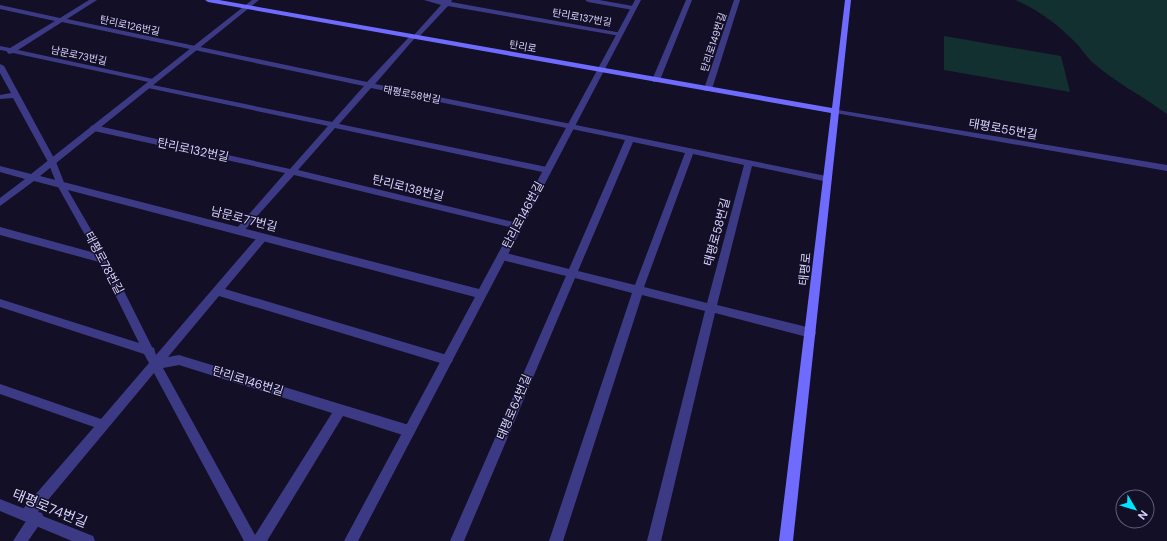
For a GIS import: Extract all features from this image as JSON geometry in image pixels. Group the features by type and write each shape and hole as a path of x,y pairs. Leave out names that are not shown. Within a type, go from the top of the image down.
{"main road":[{"name":"탄리로","path":"208,0 836,111"},
{"name":"태평로","path":"786,541 848,0"}],"street":[{"name":"탄리로126번길","path":"0,55 12,51 94,0"},
{"path":"0,203 256,0"},
{"name":"탄리로137번길","path":"427,0 447,2 620,34"},
{"path":"588,0 633,8"},
{"name":"탄리로146번길","path":"351,541 638,0"},
{"path":"656,80 689,0"},
{"name":"탄리로149번길","path":"708,89 737,0"},
{"path":"239,231 332,125 447,2"},
{"path":"0,7 62,21"},
{"name":"탄리로126번길","path":"62,21 194,49"},
{"name":"남문로73번길","path":"0,48 151,83"},
{"name":"태평로58번길","path":"194,49 828,179"},
{"name":"태평로78번길","path":"0,66 52,162 61,185 103,259 156,364 251,541"},
{"path":"151,83 332,125 547,170"},
{"path":"0,97 15,96"},
{"name":"태평로55번길","path":"836,111 1167,168"},
{"name":"탄리로132번길","path":"94,128 292,172"},
{"path":"572,273 630,138"},
{"path":"556,541 638,291 690,151"},
{"name":"태평로58번길","path":"711,308 749,162"},
{"name":"남문로77번길","path":"0,169 481,294"},
{"name":"탄리로138번길","path":"292,172 517,226"},
{"path":"0,231 103,259"},
{"path":"20,541 32,516 104,425 263,237"},
{"path":"502,256 811,333"},
{"name":"태평로64번길","path":"457,541 572,273"},
{"path":"218,291 446,360"},
{"path":"0,303 150,351"},
{"path":"654,541 711,308"},
{"name":"탄리로146번길","path":"156,364 179,360 409,431"},
{"path":"0,389 104,425"},
{"path":"259,541 340,410"},
{"name":"태평로74번길","path":"0,505 32,516 88,541"}],"green space":[{"path":"1015,0 1167,0 1167,114 1100,69 1089,59 1071,38 1049,19 1032,8"},
{"path":"944,36 1061,56 1070,92 944,70"}]}
